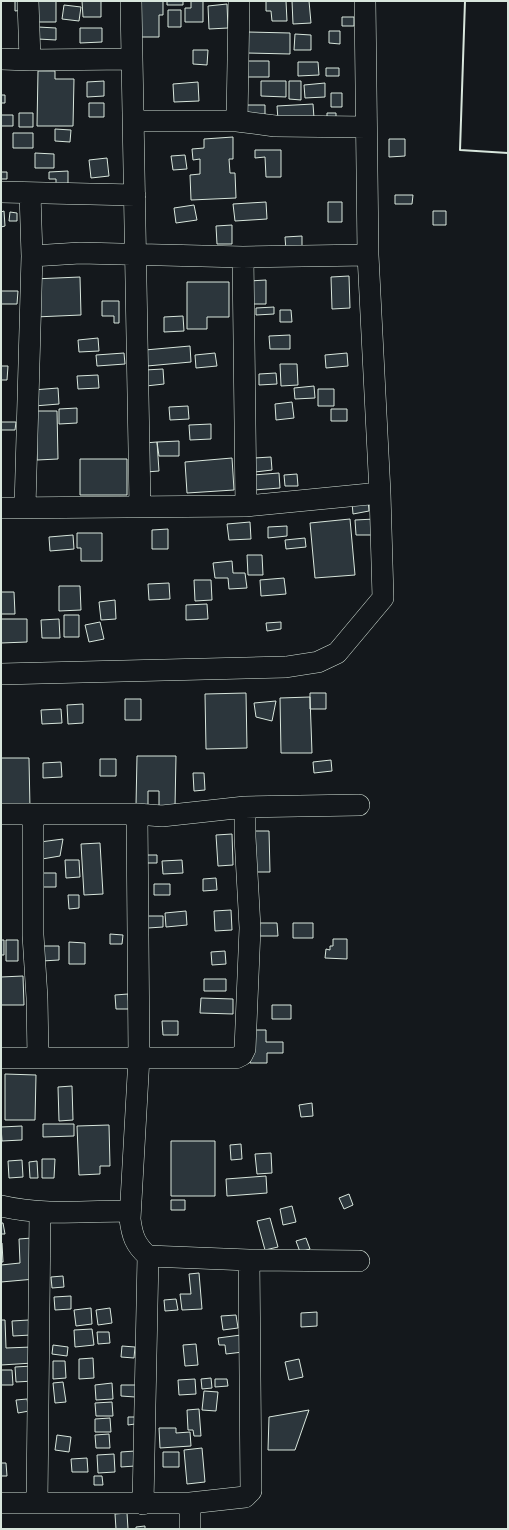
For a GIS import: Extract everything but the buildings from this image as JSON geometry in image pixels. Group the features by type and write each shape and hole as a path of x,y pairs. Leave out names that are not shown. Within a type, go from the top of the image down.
{"street":[{"path":"28,1 30,60"},
{"path":"131,1 137,255 140,506"},
{"path":"237,120 239,1"},
{"path":"1,674 286,668 318,662 337,653 383,598 380,493 368,255 365,1"},
{"path":"1,59 132,59"},
{"path":"134,120 237,120 275,126 366,127"},
{"path":"1,192 135,195"},
{"path":"24,508 32,256 30,193"},
{"path":"32,256 80,253 243,257 368,255"},
{"path":"243,257 246,506"},
{"path":"1,508 246,506 380,493"},
{"path":"1,814 137,814 162,816 245,807 359,806"},
{"path":"1,1058 236,1058 242,1055 245,1049 250,928 245,837 245,807"},
{"path":"33,814 33,935 37,998 38,1057"},
{"path":"137,814 138,1057 130,1211 132,1235 138,1247 148,1256 249,1260 359,1261"},
{"path":"1,1206 40,1212 130,1211"},
{"path":"36,1503 40,1212"},
{"path":"143,1504 148,1256"},
{"path":"1,1503 190,1503 245,1497 251,1491 249,1260"},
{"path":"190,1503 190,1529"}],"wall":[{"path":"465,1 460,150 508,153"}]}
